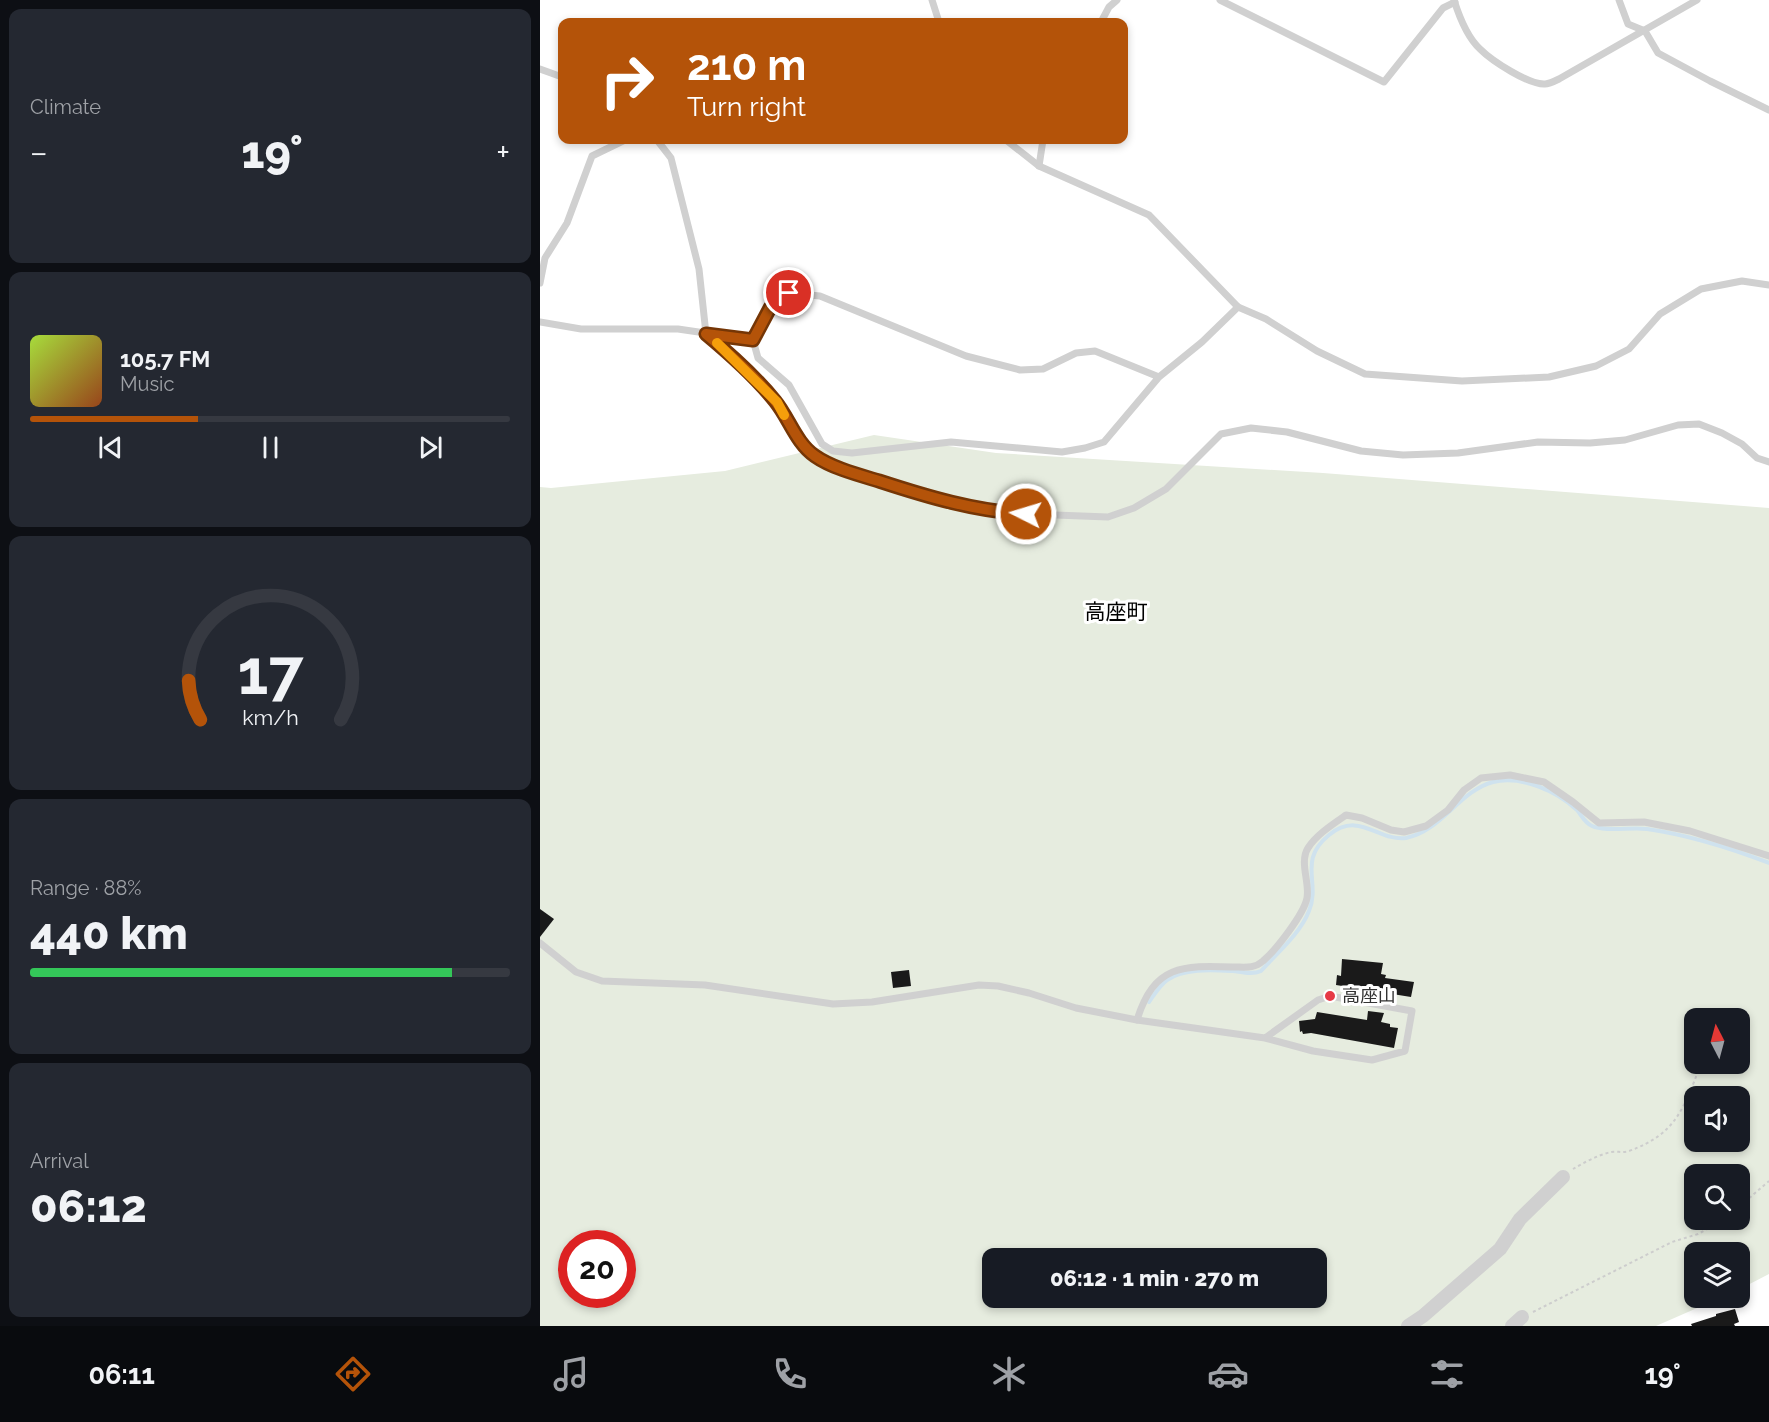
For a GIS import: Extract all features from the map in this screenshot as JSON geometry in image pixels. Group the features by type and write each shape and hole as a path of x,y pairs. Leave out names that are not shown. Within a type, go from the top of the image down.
{"street":[{"path":"1408,1326 1432,1309 1500,1249 1520,1220 1563,1177"}],"lane":[{"path":"932,0 938,18"},
{"path":"1103,18 1109,7 1117,0"},
{"path":"1220,0 1384,82 1443,9 1454,1 1467,31 1479,48 1503,67 1526,79 1545,84 1559,79 1697,0"},
{"path":"1619,0 1628,24 1645,31 1658,53 1769,110"},
{"path":"540,69 558,76"},
{"path":"540,284 545,258 567,223 592,156 617,144"},
{"path":"660,144 671,158 699,269 706,334 777,402 800,441 814,456 853,473 946,502 1003,513 1108,517 1134,508 1166,489 1221,434 1251,428 1287,432 1361,451 1403,455 1458,453 1538,442 1590,443 1625,440 1678,425 1699,424 1722,433 1742,444 1757,458 1769,462"},
{"path":"1011,144 1040,166 1149,215 1238,307 1266,319 1317,351 1365,374 1462,381 1549,377 1596,366 1629,349 1660,314 1701,289 1742,281 1769,285"},
{"path":"1040,166 1042,144"},
{"path":"1158,377 1095,351 1076,353 1043,369 1020,370 966,356 820,296 789,293 770,308 753,340 758,358 789,385 822,444 833,451 852,453 951,442 1062,452 1104,442 1158,377 1202,342 1238,307"},
{"path":"540,322 581,329 678,329 753,340"},
{"path":"1137,1020 1141,1006 1156,983 1172,970 1201,966 1255,967 1265,960 1301,914 1308,897 1305,865 1307,849 1346,815 1404,832 1426,826 1448,810 1464,790 1481,778 1510,775 1544,782 1599,823 1644,822 1690,831 1769,856"},
{"path":"540,943 576,972 602,981 705,985 833,1004 872,1002 979,985 998,986 1076,1008 1137,1020 1265,1038 1313,1051 1372,1060 1405,1051 1413,1011 1330,996 1318,1000 1265,1038"}],"path":[{"path":"1563,1177 1574,1168 1610,1152 1628,1152 1656,1140 1675,1121 1690,1097 1698,1074"},
{"path":"1750,1197 1769,1181"},
{"path":"1517,1322 1672,1242 1705,1230"}],"shaded area":[{"path":"874,435 996,453 1323,473 1769,508 1769,1274 1750,1284 1750,1242 1684,1242 1684,1308 1697,1308 1656,1326 540,1326 540,487 551,488 725,471"}],"building":[{"path":"540,909 554,919 540,937"},
{"path":"1342,959 1383,963 1381,974 1386,975 1385,978 1414,982 1411,997 1336,985 1337,975 1341,976"},
{"path":"909,970 911,986 893,988 891,972"},
{"path":"1368,1011 1384,1013 1381,1022 1398,1028 1394,1048 1300,1032 1299,1021 1315,1019 1317,1012 1367,1020"},
{"path":"1735,1309 1739,1322 1734,1324 1735,1326 1692,1326 1691,1324 1716,1316 1716,1314"}],"waterway":[{"path":"1149,1002 1164,982 1182,973 1208,970 1251,973 1261,971 1294,935 1305,919 1312,900 1311,872 1314,854 1329,835 1350,825 1396,838 1419,834 1430,828 1470,794 1493,782 1504,780 1538,786 1569,803 1587,823 1597,828 1647,829 1694,838 1769,863"}],"slow traffic":[{"path":"717,343 777,402 784,415"}],"place":[{"name":"高座山","path":"1330,996"}],"district":[{"name":"高座町","path":"1116,612"}],"route":[{"path":"789,293 770,308 753,340 706,334 777,402 800,441 814,456 853,473 946,502 1003,513 1026,514"}]}
